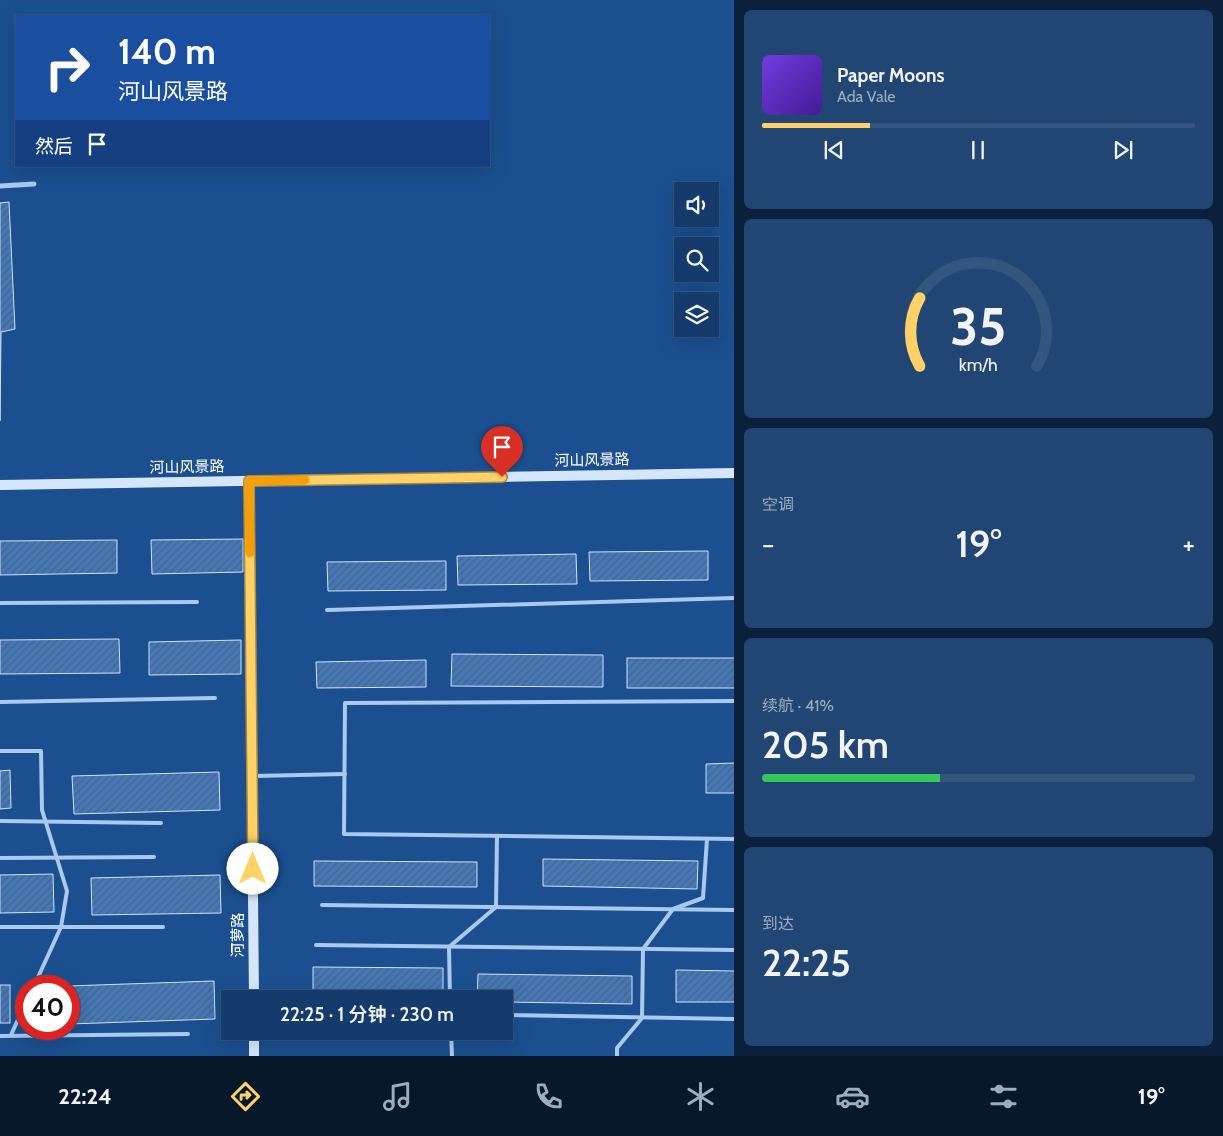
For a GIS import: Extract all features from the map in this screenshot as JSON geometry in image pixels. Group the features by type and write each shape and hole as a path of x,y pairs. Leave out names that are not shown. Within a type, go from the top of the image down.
{"main road":[{"name":"河山风景路","path":"0,486 734,472"},
{"name":"河萝路","path":"249,481 254,990"},
{"path":"254,1040 254,1056"}],"street":[{"path":"0,186 34,184"}],"lane":[{"path":"327,610 734,598"},
{"path":"0,603 196,602"},
{"path":"0,702 215,698"},
{"path":"734,701 345,703 344,774 344,834 734,839"},
{"path":"0,751 41,751 42,810 67,891 61,927 39,975"},
{"path":"252,776 344,774"},
{"path":"0,821 161,822"},
{"path":"449,947 496,907 497,836"},
{"path":"617,1056 617,1048 642,1018 644,949 673,909 703,898 707,839"},
{"path":"0,858 154,857"},
{"path":"322,905 734,910"},
{"path":"0,927 163,927"},
{"path":"316,945 734,950"},
{"path":"449,947 450,990"},
{"path":"513,1015 734,1019"},
{"path":"11,1035 15,1026"},
{"path":"0,1036 188,1034"},
{"path":"451,1040 452,1056"}],"building":[{"path":"9,202 15,329 1,332 0,421 0,203"},
{"path":"243,539 243,572 152,574 151,540"},
{"path":"117,540 117,573 0,575 0,541"},
{"path":"708,551 708,580 590,581 589,552"},
{"path":"576,554 577,584 458,585 457,556"},
{"path":"446,561 446,590 328,591 327,562"},
{"path":"119,639 120,673 0,674 0,640"},
{"path":"241,640 241,674 149,675 149,642"},
{"path":"452,654 603,655 603,687 451,686"},
{"path":"627,658 734,658 734,688 627,688"},
{"path":"426,660 426,687 317,688 316,662"},
{"path":"734,763 734,793 706,793 706,764"},
{"path":"10,770 11,808 0,809 0,771"},
{"path":"219,772 220,810 74,814 72,776"},
{"path":"543,859 698,861 697,889 543,886"},
{"path":"314,861 477,862 477,887 314,886"},
{"path":"53,874 54,912 0,913 0,875"},
{"path":"220,875 221,913 92,915 91,878"},
{"path":"313,967 443,968 443,990 313,990"},
{"path":"676,970 734,971 734,1002 676,1002"},
{"path":"478,974 632,976 632,1004 513,1002 513,990 477,990"},
{"path":"214,981 215,1019 80,1024 80,986"},
{"path":"0,985 10,985 10,1023 0,1023"}],"slow traffic":[{"path":"250,553 249,481 305,480"}],"route":[{"path":"253,869 249,481 502,477"}]}
